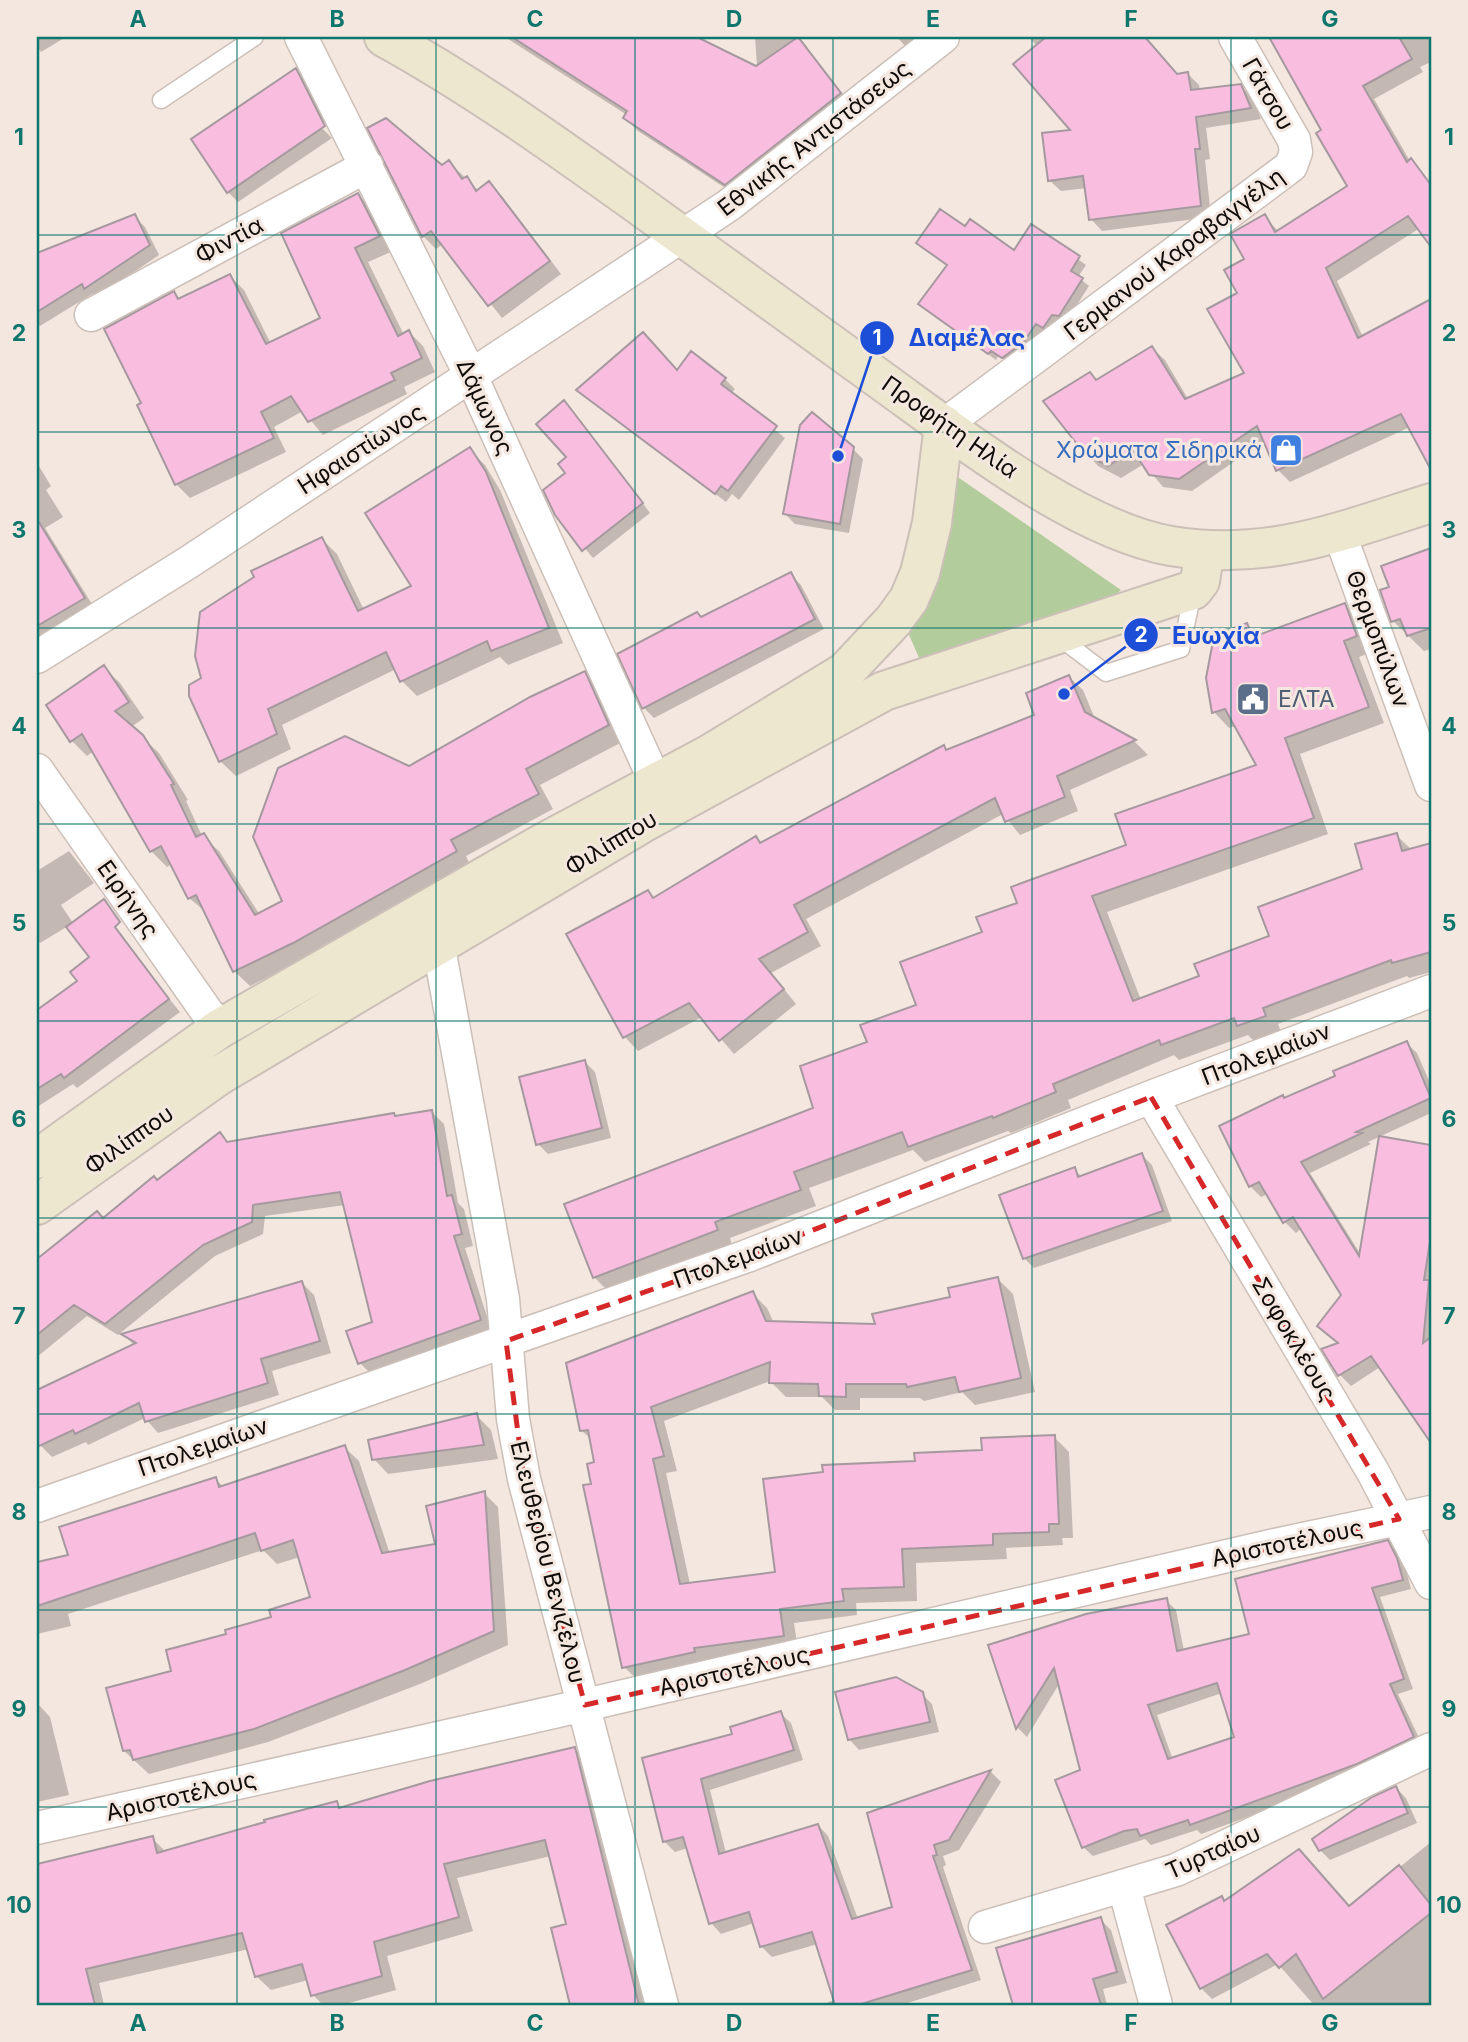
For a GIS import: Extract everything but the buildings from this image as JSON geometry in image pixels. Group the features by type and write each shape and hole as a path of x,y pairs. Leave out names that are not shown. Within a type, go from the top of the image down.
{"street":[{"name":"Δάμωνος","path":"302,37 471,376 656,783"},
{"name":"Προφήτη Ηλία","path":"384,37 502,107 944,425 1048,493 1108,526 1151,542 1205,550 1278,548 1431,503"},
{"name":"Εθνικής Αντιστάσεως","path":"682,237 752,188 943,37"},
{"name":"Γάτσου","path":"1235,37 1288,128 1296,152"},
{"name":"Γερμανού Καραβαγγέλη","path":"944,425 1282,176 1292,166 1296,152"},
{"name":"Φιντία","path":"91,315 367,166"},
{"name":"Ηφαιστίωνος","path":"37,657 189,562 682,237"},
{"name":"Φιλίππου","path":"37,1159 219,1029 522,854 710,754 845,672 893,621 909,599 927,550 944,425"},
{"name":"Θερμοπύλων","path":"1339,532 1431,785"},
{"path":"1193,590 1200,581 1205,550"},
{"name":"Φιλίππου","path":"37,1205 218,1076 439,947 646,821 884,691 1193,590"},
{"name":"Ειρήνης","path":"37,770 219,1029"},
{"name":"Ελευθερίου Βενιζέλου","path":"439,947 503,1299 514,1426 524,1479 662,2005"},
{"name":"Πτολεμαίων","path":"37,1506 747,1256 1151,1097 1431,991"},
{"name":"Σοφοκλέους","path":"1151,1097 1399,1519 1431,1583"},
{"name":"Αριστοτέλους","path":"37,1828 585,1705 1270,1546 1431,1512"},
{"name":"Τυρταίου","path":"985,1927 1176,1870 1431,1749"},
{"path":"1124,1887 1156,2005"}],"lane":[{"path":"161,100 255,37"},
{"path":"1055,634 1106,673 1119,669 1181,649 1193,590"}],"highlighted area":[{"path":"1151,1097 1399,1519 585,1705 524,1479 506,1341 747,1256"}],"green space":[{"path":"949,471 1121,590 1110,599 920,660 906,628"}],"place":[{"name":"Χρώματα Σιδηρικά","path":"1286,450"},
{"name":"Διαμέλας","path":"838,456"},
{"name":"Ευωχία","path":"1064,694"},
{"name":"ΕΛΤΑ","path":"1253,699"}]}
